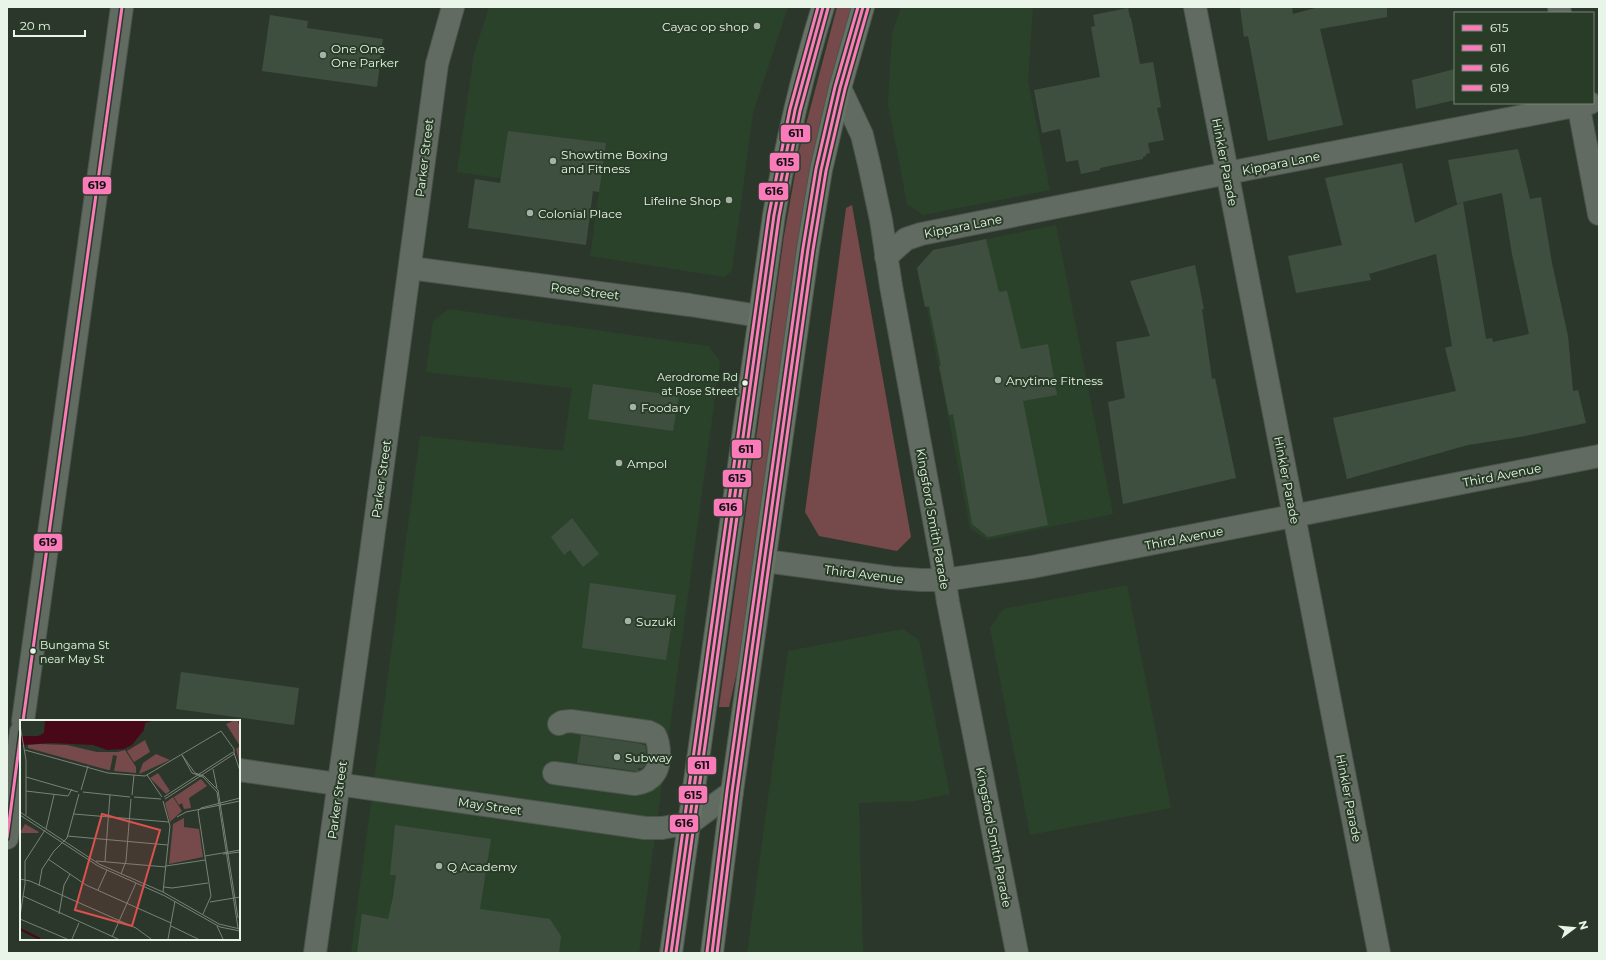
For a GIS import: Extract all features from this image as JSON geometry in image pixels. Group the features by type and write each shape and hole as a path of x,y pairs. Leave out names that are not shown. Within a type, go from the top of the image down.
{"main road":[{"path":"672,953 759,316 784,156 806,63 823,7"},
{"path":"712,953 732,792 808,249 821,170 840,88 863,7"}],"street":[{"path":"20,720 122,7"},
{"name":"Parker Street","path":"315,953 437,64 442,40 453,7"},
{"name":"Hinkler Parade","path":"1195,7 1379,953"},
{"name":"Kingsford Smith Parade","path":"840,88 862,135 880,220 944,580 1017,953"},
{"name":"Kippara Lane","path":"886,257 906,239 921,234 1583,104"},
{"path":"1588,104 1599,214"},
{"name":"Rose Street","path":"410,268 690,305 759,316"},
{"name":"Third Avenue","path":"765,561 893,578 944,580 1032,567 1599,456"},
{"path":"7,838 20,721"},
{"path":"554,774 635,784 641,783 655,774 660,747 655,735 649,732 571,721 562,722 559,724"},
{"name":"May Street","path":"240,770 634,826 662,828 690,823 732,792"}],"shaded area":[{"path":"489,7 788,7 753,113 732,271 724,277 590,256 599,192 457,172 474,54"},
{"path":"837,7 855,7 747,627 729,707 719,707 784,236 799,151"},
{"path":"901,7 1033,7 1028,81 1050,190 923,215 907,204 888,104 892,34"},
{"path":"852,205 911,537 897,551 819,536 805,512 846,208"},
{"path":"1056,225 1113,514 987,540 970,528 919,267 933,250"},
{"path":"449,309 708,346 720,361 639,953 351,953 420,436 563,451 572,388 426,372 433,321"},
{"path":"1127,585 1171,808 1030,835 990,628 1003,609"},
{"path":"903,629 919,640 950,794 915,801 859,803 863,953 747,953 788,651"}],"building":[{"path":"1240,7 1292,7 1293,14 1319,7 1387,7 1387,17 1320,29 1343,125 1268,141 1248,36 1244,37"},
{"path":"1128,8 1140,64 1153,62 1161,107 1157,108 1164,140 1148,143 1150,153 1146,154 1143,159 1100,168 1100,170 1081,174 1078,160 1066,162 1060,129 1042,133 1034,90 1100,77 1091,27 1095,26 1093,15"},
{"name":"One One One Parker","path":"270,15 308,21 307,28 383,39 377,87 262,71"},
{"path":"1454,69 1454,100 1416,109 1412,80"},
{"path":"508,131 606,143 599,192 593,191 586,245 468,228 475,179 500,183"},
{"path":"1518,149 1530,199 1541,197 1552,263 1568,336 1573,391 1578,390 1586,423 1520,437 1468,445 1347,479 1333,418 1456,391 1445,348 1452,346 1436,254 1369,274 1371,280 1296,293 1288,256 1342,245 1325,178 1402,163 1415,223 1463,202 1457,204 1448,160","holes":["1502,193 1512,254 1529,334 1493,342 1492,338 1486,339 1463,202"]},
{"path":"986,239 999,292 1007,291 1021,349 1048,344 1057,395 1023,401 1048,525 988,537 972,524 953,414 949,415 929,306 925,307 917,268 933,250"},
{"path":"1195,265 1204,309 1202,309 1212,379 1215,378 1236,478 1123,504 1108,402 1125,398 1116,342 1150,336 1130,281"},
{"name":"Foodary","path":"593,384 679,396 673,431 588,419"},
{"path":"572,518 599,554 583,567 570,550 564,555 551,537"},
{"name":"Suzuki","path":"590,583 676,595 666,660 582,648"},
{"path":"181,672 299,688 294,725 176,709"},
{"path":"581,735 645,745 645,765 642,768 638,768 638,771 635,771 577,763"},
{"path":"395,825 491,839 480,909 550,919 561,936 559,953 357,953 362,914 388,919 396,875 390,875"}],"transit line":[{"name":"619","path":"23,720 122,7"},
{"name":"616","path":"666,952 769,214 790,109 818,7"},
{"name":"615","path":"671,953 774,215 795,110 823,7"},
{"name":"616","path":"707,952 727,791 803,248 816,169 835,87 858,7"},
{"name":"615","path":"712,953 732,792 808,249 821,170 840,88 863,7"},
{"name":"611","path":"676,953 779,216 800,111 828,8"},
{"name":"611","path":"717,953 737,793 813,250 826,171 845,89 868,8"},
{"name":"619","path":"7,838 20,740"}],"place":[{"name":"Cayac op shop","path":"757,26"},
{"name":"One One One Parker","path":"323,55"},
{"name":"Showtime Boxing and Fitness","path":"553,161"},
{"name":"Lifeline Shop","path":"729,200"},
{"name":"Colonial Place","path":"530,213"},
{"name":"Anytime Fitness","path":"998,380"},
{"name":"Aerodrome Rd at Rose Street","path":"745,383"},
{"name":"Foodary","path":"633,407"},
{"name":"Ampol","path":"619,463"},
{"name":"Suzuki","path":"628,621"},
{"name":"Bungama St near May St","path":"33,651"},
{"name":"Subway","path":"617,757"},
{"name":"Q Academy","path":"439,866"}]}
